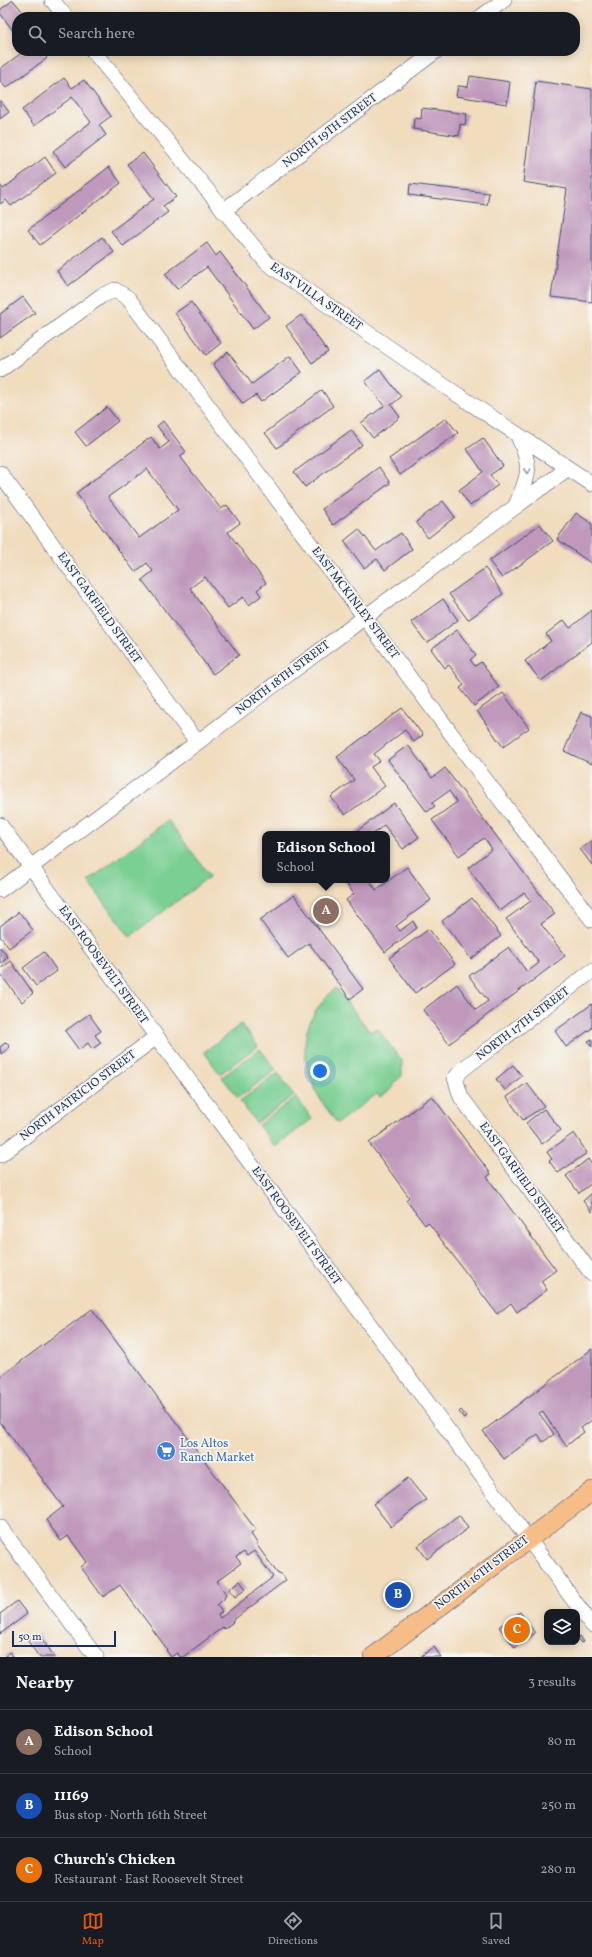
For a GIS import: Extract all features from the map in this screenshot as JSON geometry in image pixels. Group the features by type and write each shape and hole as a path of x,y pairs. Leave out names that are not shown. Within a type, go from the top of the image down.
{"main road":[{"name":"NORTH 16TH STREET","path":"374,1657 592,1491"}],"street":[{"path":"52,0 62,12"},
{"path":"488,12 504,0"},
{"name":"EAST VILLA STREET","path":"97,56 267,263 518,436 592,484"},
{"name":"NORTH 19TH STREET","path":"223,211 429,56"},
{"name":"EAST MCKINLEY STREET","path":"0,370 101,296 115,290 128,298 484,778 592,920"},
{"path":"515,506 525,485 527,465 527,456 518,436"},
{"name":"NORTH 18TH STREET","path":"0,890 30,866 365,617 515,506 568,469"},
{"name":"EAST GARFIELD STREET","path":"0,473 197,742"},
{"name":"EAST ROOSEVELT STREET","path":"0,825 592,1626"},
{"name":"NORTH 17TH STREET","path":"455,1078 463,1069 592,971"},
{"name":"NORTH PATRICIO STREET","path":"0,1155 156,1037"},
{"name":"EAST GARFIELD STREET","path":"455,1078 461,1097 592,1274"},
{"path":"0,1527 96,1657"}],"green space":[{"path":"168,820 210,876 130,937 88,881"},
{"path":"336,988 370,1032 377,1028 402,1061 402,1076 392,1084 394,1087 380,1097 377,1094 337,1123 318,1095 311,1080 305,1051 309,1025 315,1012"},
{"path":"241,1024 258,1046 220,1074 204,1052"},
{"path":"260,1049 276,1070 238,1098 222,1077"},
{"path":"278,1073 294,1095 256,1123 240,1101"},
{"path":"296,1097 312,1119 275,1147 258,1125"}],"building":[{"path":"13,0 23,12 12,12 12,29 0,13 0,10"},
{"path":"17,56 46,56 47,58 6,88 0,81 0,69"},
{"path":"470,76 510,82 507,104 456,96 458,86 468,87"},
{"path":"64,78 72,88 84,80 111,116 99,125 106,135 65,167 53,151 91,122 72,97 34,126 22,110"},
{"path":"536,81 592,89 592,302 551,297 567,189 523,182"},
{"path":"0,100 9,112 0,119"},
{"path":"422,108 467,114 465,125 460,124 459,136 413,129 414,118 421,119"},
{"path":"143,153 176,197 163,206 168,212 123,246 111,231 154,199 127,164"},
{"path":"45,157 56,173 11,206 6,200 0,204 0,185 3,189"},
{"path":"109,167 121,183 40,245 28,230"},
{"path":"410,184 489,193 487,205 409,195"},
{"path":"102,237 114,252 68,286 57,271"},
{"path":"207,243 216,256 220,252 269,317 253,329 207,267 177,289 165,274"},
{"path":"23,297 35,313 0,338 0,314"},
{"path":"191,302 221,343 206,355 175,313"},
{"path":"301,315 328,352 312,363 286,326"},
{"path":"228,352 252,384 290,356 302,372 261,402 256,395 243,404 213,364"},
{"path":"380,369 401,397 391,405 400,417 373,438 361,423 384,406 365,381"},
{"path":"322,390 333,406 277,448 265,433"},
{"path":"107,407 118,421 86,446 75,432"},
{"path":"446,418 458,433 400,475 389,459"},
{"path":"163,421 186,452 180,456 192,472 221,509 227,505 240,523 228,532 266,583 257,590 261,596 249,605 243,597 228,608 205,577 190,588 239,655 213,674 142,580 153,571 147,563 135,572 76,493 151,437 160,449 169,442 157,426","holes":["147,469 178,510 139,538 108,497"]},
{"path":"351,430 362,445 305,487 294,472"},
{"path":"483,438 503,466 490,475 498,485 470,506 459,490 483,472 467,449"},
{"path":"379,467 390,483 333,525 322,509"},
{"path":"443,501 455,517 428,538 416,522"},
{"path":"576,513 592,524 592,564 557,539"},
{"path":"540,524 553,541 502,578 489,561"},
{"path":"359,529 376,551 401,533 412,549 385,570 377,559 364,568 344,541"},
{"path":"485,568 503,594 468,620 449,594"},
{"path":"443,599 458,620 427,643 411,622"},
{"path":"592,610 592,642 541,681 525,661 551,641 546,634 564,620 570,628"},
{"path":"457,630 476,655 470,660 475,666 481,662 499,687 474,706 460,688 464,685 449,665 445,668 431,649"},
{"path":"503,693 529,728 503,747 477,711"},
{"path":"402,708 423,735 414,742 405,730 374,754 380,761 371,767 385,786 345,815 331,797 354,780 337,757"},
{"path":"581,712 592,716 592,764 564,751"},
{"path":"408,745 432,778 445,768 555,914 541,924 565,956 449,1044 423,1010 457,984 476,1010 488,1001 469,976 509,947 527,972 539,963 506,919 531,901 524,893 500,911 468,868 492,849 484,838 459,856 432,820 457,802 449,791 432,803 435,806 427,812 388,760"},
{"path":"394,803 419,837 403,849 384,825 377,831 357,831"},
{"path":"592,840 592,865 580,849"},
{"path":"407,867 431,900 396,926 400,931 413,921 417,928 385,952 346,900 354,894 346,883 371,883 376,890 385,883 390,883 390,880"},
{"path":"294,895 363,989 350,999 309,943 288,958 260,920"},
{"path":"472,898 501,936 471,959 442,921"},
{"path":"19,912 33,930 9,948 0,936 0,926"},
{"path":"429,929 455,964 415,993 389,958"},
{"path":"0,947 8,957 0,964"},
{"path":"44,952 57,971 36,986 23,968"},
{"path":"11,961 33,993 22,1002 0,974 0,969"},
{"path":"592,1004 592,1028 566,1047 555,1031"},
{"path":"89,1014 101,1031 95,1035 101,1043 92,1049 88,1043 79,1050 65,1031"},
{"path":"592,1039 592,1047 588,1041"},
{"path":"6,1042 10,1047 1,1054 0,1047"},
{"path":"513,1065 522,1076 505,1090 496,1079"},
{"path":"527,1083 544,1106 523,1120 507,1097"},
{"path":"432,1096 491,1174 487,1177 556,1270 541,1281 547,1290 517,1312 511,1303 497,1314 428,1222 425,1225 406,1200 409,1197 369,1143"},
{"path":"544,1109 561,1130 542,1144 526,1123"},
{"path":"574,1133 587,1153 558,1173 549,1161 552,1159 547,1152"},
{"path":"588,1159 592,1165 592,1183 579,1193 566,1176"},
{"path":"592,1193 592,1212 583,1201"},
{"path":"92,1309 256,1530 251,1534 257,1543 256,1544 278,1574 280,1573 286,1580 232,1621 233,1622 224,1629 223,1627 183,1657 180,1657 177,1653 171,1657 166,1650 167,1649 120,1585 103,1597 81,1567 87,1562 68,1536 61,1541 46,1520 63,1507 0,1422 0,1377","holes":["254,1551 273,1577 220,1618 218,1615 222,1612 217,1605 224,1599 226,1594 217,1581 241,1563 236,1557 244,1552 247,1556"]},
{"path":"592,1349 592,1420 581,1428 584,1432 566,1446 542,1411 539,1413 554,1434 543,1442 538,1434 504,1459 483,1431"},
{"path":"461,1410 466,1416 464,1418 459,1412"},
{"path":"408,1478 426,1500 391,1527 373,1504"},
{"path":"459,1515 468,1528 427,1559 418,1546"},
{"path":"240,1581 246,1589 235,1597 229,1589"},
{"path":"402,1591 404,1593 397,1598 395,1596"},
{"path":"17,1601 27,1614 0,1634 0,1614"},
{"path":"520,1612 535,1633 515,1648 499,1627"},
{"path":"38,1634 55,1657 39,1657 28,1641"},
{"path":"434,1647 441,1657 420,1657"},
{"path":"10,1652 13,1657 4,1657"}],"place":[{"name":"Edison School","path":"326,911"},
{"name":"Los Altos Ranch Market","path":"166,1451"},
{"name":"11169","path":"398,1595"},
{"name":"Church's Chicken","path":"517,1630"}]}
